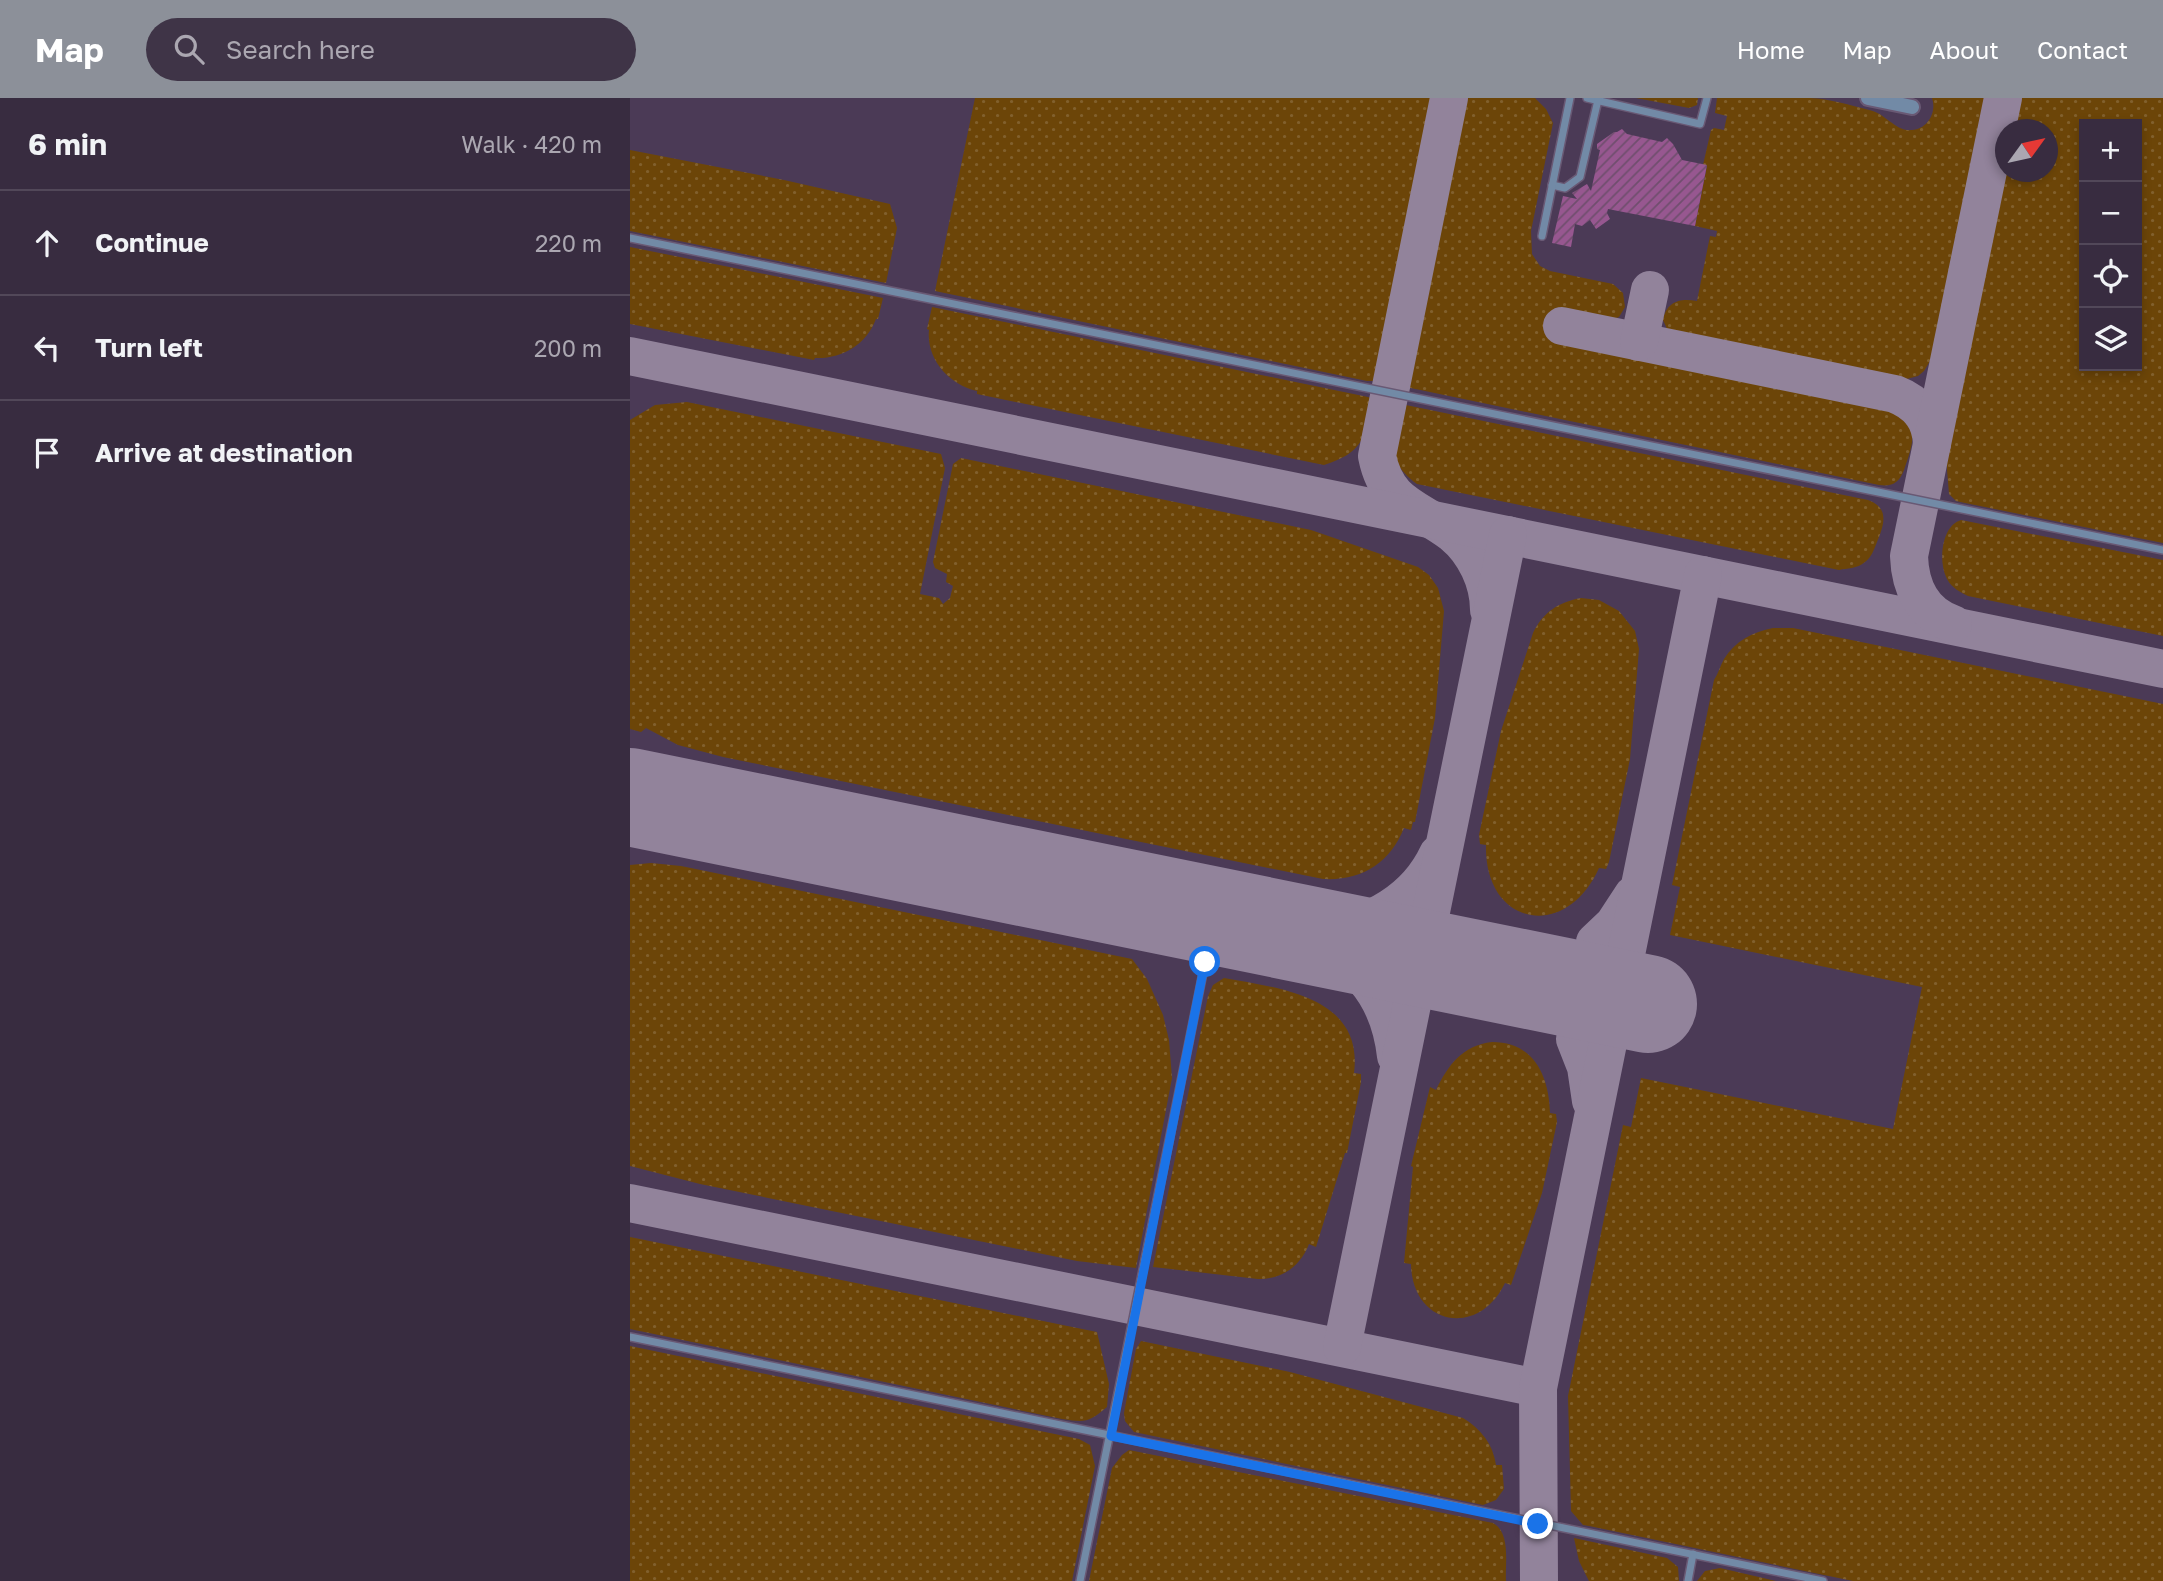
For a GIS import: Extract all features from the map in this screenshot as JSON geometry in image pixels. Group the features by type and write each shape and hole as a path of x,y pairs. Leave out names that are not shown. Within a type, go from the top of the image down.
{"street":[{"path":"1868,98 1912,107"}],"lane":[{"path":"1542,236 1570,98"},
{"path":"1587,98 1700,124 1707,98"},
{"path":"1552,185 1565,188 1580,177 1598,100"},
{"path":"630,238 2163,550"},
{"path":"1080,1581 1205,962"},
{"path":"630,1337 1823,1581"},
{"path":"1688,1581 1693,1554"}],"shaded area":[{"path":"975,98 1436,98 1378,381 1367,381 935,291"},
{"path":"1460,98 1535,98 1546,109 1553,123 1531,231 1532,254 1540,266 1550,271 1613,284 1623,293 1625,307 1619,317 1605,324 1559,315 1554,337 1856,399 1894,411 1909,423 1912,431 1908,459 1897,481 1891,485 1879,485 1401,386"},
{"path":"1636,98 1698,98 1697,105 1689,108"},
{"path":"1717,98 1825,100 1875,112 1900,128 1912,130 1923,127 1930,119 1932,98 1986,98 1933,356 1918,376 1899,381 1861,376 1679,339 1668,331 1663,320 1671,305 1685,300 1697,301 1710,236 1716,237 1717,231 1695,226 1707,166 1703,165 1711,130 1724,130 1727,116 1715,113"},
{"path":"2019,98 2163,98 2163,543 1956,501 1949,494 1946,457 2002,182 2058,182 2058,119 2015,119"},
{"path":"630,150 890,204 897,228 886,283 630,231"},
{"path":"630,247 883,298 878,319 852,349 814,360 630,324"},
{"path":"932,307 1374,400 1365,434 1360,442 1347,455 1324,465 977,394 977,391 949,377 935,360 927,329"},
{"path":"687,402 941,454 945,468 920,594 939,598 943,604 950,598 953,586 946,582 947,574 935,568 933,562 953,464 961,458 1311,530 1418,567 1429,575 1438,588 1444,611 1435,718 1415,822 1411,830 1404,828 1391,851 1373,867 1350,877 1323,879 723,757 678,745 646,728 641,732 630,729 630,420 655,405"},
{"path":"1401,404 1868,500 1875,503 1882,512 1882,529 1867,560 1859,566 1839,570 1417,484 1400,467 1393,449 1397,406"},
{"path":"1961,520 2163,560 2163,636 1962,593 1947,579 1942,554 1949,529"},
{"path":"1581,598 1599,600 1619,611 1635,631 1639,649 1630,759 1606,869 1599,868 1584,892 1567,907 1548,915 1529,915 1512,907 1498,893 1489,872 1486,845 1480,844 1479,835 1501,731 1533,633 1552,609"},
{"path":"1773,628 1793,628 2163,704 2163,1581 1853,1581 1583,1525 1571,1511 1568,1396 1623,1125 1631,1127 1641,1078 1893,1129 1922,987 1670,935 1680,887 1672,885 1714,680 1733,647 1758,632"},
{"path":"651,863 681,866 1132,959 1147,979 1163,1015 1169,1040 1172,1078 1136,1268 1077,1261 700,1184 630,1166 630,865"},
{"path":"1224,978 1291,992 1313,1000 1332,1012 1346,1027 1354,1047 1354,1073 1361,1074 1347,1153 1316,1247 1309,1244 1295,1265 1275,1277 1258,1279 1153,1267 1208,996 1213,985"},
{"path":"1492,1042 1519,1048 1529,1055 1542,1074 1550,1113 1556,1114 1557,1122 1542,1193 1511,1285 1505,1283 1493,1301 1479,1312 1464,1318 1448,1317 1434,1312 1422,1301 1414,1285 1411,1264 1404,1263 1411,1166 1430,1087 1436,1090 1451,1065 1465,1052"},
{"path":"630,1237 1097,1332 1109,1384 1107,1407 1087,1420 1062,1419 630,1329"},
{"path":"1141,1341 1290,1372 1463,1418 1485,1438 1496,1465 1502,1465 1504,1489 1496,1500 1483,1505 1134,1432 1125,1421 1124,1413 1136,1349"},
{"path":"630,1346 1079,1439 1090,1445 1095,1466 1072,1581 630,1581"},
{"path":"1129,1450 1493,1523 1499,1528 1505,1541 1506,1581 1089,1581 1112,1468"},
{"path":"1574,1538 1667,1558 1678,1567 1679,1581 1589,1581 1579,1561"},
{"path":"1720,1568 1776,1581 1697,1581 1705,1571"}],"building":[{"path":"1622,129 1627,134 1662,142 1667,138 1682,160 1707,165 1695,226 1608,209 1610,219 1596,229 1590,220 1582,226 1575,224 1571,247 1552,243 1563,196 1577,199 1572,193 1587,184 1591,191 1600,150 1597,149 1597,144"}],"taxiway":[{"path":"1449,98 1377,456 1382,473 1396,496 1453,534 1468,550 1483,578 1489,610"},
{"path":"1953,624 1933,613 1920,597 1912,578 1909,556 2003,98"},
{"path":"1639,342 1650,290"},
{"path":"1562,326 1895,394 1922,413 1929,427 1932,444"},
{"path":"630,356 2163,669"},
{"path":"1342,1347 1508,535"},
{"path":"1539,1581 1538,1388 1703,575"},
{"path":"1162,901 1297,929 1340,928 1391,908 1418,884 1438,854"},
{"path":"1595,942 1614,924 1633,895"},
{"path":"1293,935 1334,953 1365,979 1386,1013 1396,1056"},
{"path":"1575,1039 1586,1067 1591,1101"},
{"path":"630,1203 1538,1388"}],"runway":[{"path":"630,797 1648,1004"}],"route":[{"path":"1205,962 1111,1436 1538,1524"}]}
